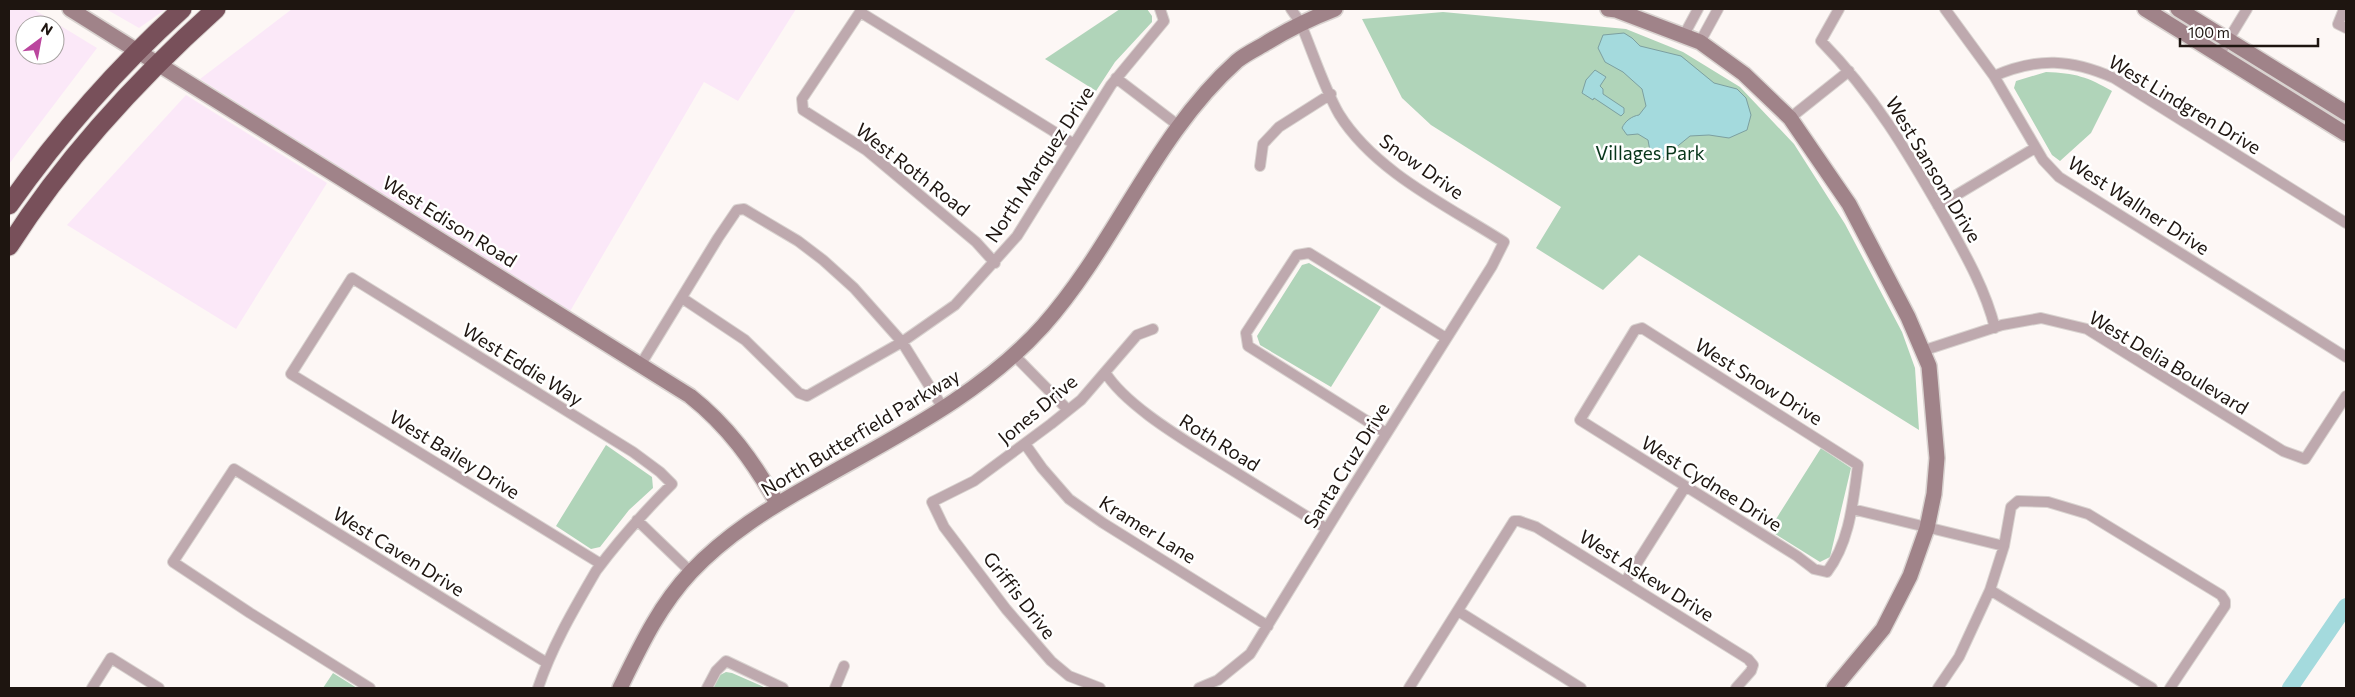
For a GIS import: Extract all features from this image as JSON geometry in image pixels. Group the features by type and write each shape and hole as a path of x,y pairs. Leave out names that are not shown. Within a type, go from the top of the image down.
{"highway":[{"path":"9,204 58,138 136,51 182,9"},
{"path":"9,246 62,170 113,109 156,64 216,9"}],"street":[{"name":"West Edison Road","path":"70,9 690,396 718,419 737,440 756,466 777,503"},
{"name":"North Marquez Drive","path":"682,298 745,340 800,393 807,396 902,342 955,305 995,263 1017,236 1116,78 1164,21 1160,9"},
{"path":"1291,9 1300,22"},
{"name":"North Butterfield Parkway","path":"620,688 650,626 691,572 729,538 777,503 964,395 1014,355 1042,327 1080,282 1190,110 1239,60 1300,22 1335,9"},
{"path":"1608,9 1700,42 1744,74 1790,118 1849,204 1908,317 1929,366 1937,458 1934,494 1927,528 1910,576 1883,628 1834,688"},
{"path":"1684,35 1698,9"},
{"path":"1700,42 1718,9"},
{"name":"West Sansom Drive","path":"1839,9 1821,41 1849,71 1884,116 1938,206 1983,292 1995,328"},
{"name":"West Wallner Drive","path":"1945,9 1994,76 2043,160 2059,176 2346,357"},
{"path":"2145,9 2346,134"},
{"path":"2178,9 2346,113"},
{"path":"2219,55 2248,9"},
{"path":"2342,26 2344,9"},
{"path":"861,10 1074,144"},
{"name":"West Roth Road","path":"861,10 802,99 803,110 866,150 976,242 995,263"},
{"name":"Snow Drive","path":"1300,22 1339,113 1362,145 1392,170 1504,242"},
{"name":"West Lindgren Drive","path":"1994,76 2038,62 2065,63 2090,67 2114,78 2346,223"},
{"path":"1790,118 1849,71"},
{"path":"1116,78 1179,126"},
{"path":"1260,166 1263,144 1279,127 1331,94"},
{"path":"1938,206 2036,148"},
{"path":"641,364 718,238 738,210 744,209 771,223 823,260 854,288 902,342 943,408"},
{"name":"Santa Cruz Drive","path":"1200,688 1218,680 1234,669 1250,654 1386,433 1492,266 1504,242"},
{"path":"1386,433 1252,350 1246,341 1246,333 1270,294 1293,260 1302,253 1316,257 1446,338"},
{"name":"West Eddie Way","path":"291,374 352,278 633,452 660,472 672,484 637,520"},
{"name":"West Delia Boulevard","path":"1922,350 1995,328 2041,318 2066,322 2087,329 2282,451 2305,459 2346,396"},
{"name":"West Snow Drive","path":"1580,420 1635,330 1642,328 1858,464 1852,509"},
{"name":"Jones Drive","path":"932,502 974,480 1025,444 1080,400 1137,335 1153,329"},
{"path":"1014,355 1068,410"},
{"name":"Roth Road","path":"1105,372 1140,407 1171,432 1327,529"},
{"name":"West Bailey Drive","path":"291,374 601,564"},
{"name":"West Cydnee Drive","path":"1580,420 1814,569 1827,572 1837,559 1852,509"},
{"name":"Kramer Lane","path":"1025,444 1042,468 1069,499 1103,523 1268,626"},
{"name":"West Caven Drive","path":"370,688 250,614 173,562 234,469 547,663"},
{"path":"1625,582 1685,487"},
{"path":"1938,688 1963,649 1990,590 2004,546 2011,507 2018,501 2048,502 2088,514 2221,594 2225,601 2225,606 2170,688"},
{"name":"Griffis Drive","path":"932,502 944,527 1050,662 1069,676 1100,688"},
{"path":"1852,509 2004,546"},
{"path":"538,688 566,622 601,564 637,520 691,572"},
{"name":"West Askew Drive","path":"1458,611 1514,521 1520,521 1536,526 1748,659 1753,665 1751,671 1736,688"},
{"path":"1990,590 2152,688"},
{"path":"1409,688 1458,611 1581,688"},
{"path":"92,688 111,658 159,688"},
{"path":"706,688 716,671 726,661 783,688"},
{"path":"835,688 844,666"}],"shaded area":[{"path":"9,9 33,9 43,15 15,15 15,65 65,65 65,28 97,48 9,164"},
{"path":"106,9 166,9 139,28"},
{"path":"292,9 796,9 738,101 704,82 569,313 200,79"},
{"path":"186,95 327,183 236,329 67,225"}],"green space":[{"path":"1120,9 1147,9 1152,16 1152,22 1115,62 1096,91 1045,59"},
{"name":"Villages Park","path":"1443,12 1626,29 1683,52 1740,87 1794,144 1845,224 1902,332 1915,368 1919,430 1639,255 1603,290 1536,248 1561,207 1431,125 1402,98 1362,19"},
{"path":"2046,72 2065,73 2081,77 2096,82 2112,91 2091,133 2060,161 2052,155 2014,88 2016,81"},
{"path":"1309,263 1381,307 1331,387 1260,345 1257,336 1302,265"},
{"path":"606,445 652,477 653,488 629,510 600,547 591,549 556,526"},
{"path":"1821,448 1851,468 1830,557 1820,562 1769,530"},
{"path":"726,672 766,688 713,688 720,675"},
{"path":"333,673 357,688 323,688"}],"water":[{"path":"1624,33 1640,46 1681,56 1714,83 1737,89 1746,98 1751,115 1747,130 1729,138 1709,135 1690,136 1663,158 1650,151 1648,140 1638,134 1627,135 1622,128 1623,125 1629,119 1639,115 1646,106 1642,89 1623,72 1605,62 1598,48 1603,35"},
{"path":"1595,70 1606,77 1600,86 1603,89 1603,94 1624,108 1624,113 1621,116 1594,98 1593,100 1582,93 1586,80"}],"waterway":[{"path":"2290,688 2346,606"}]}
